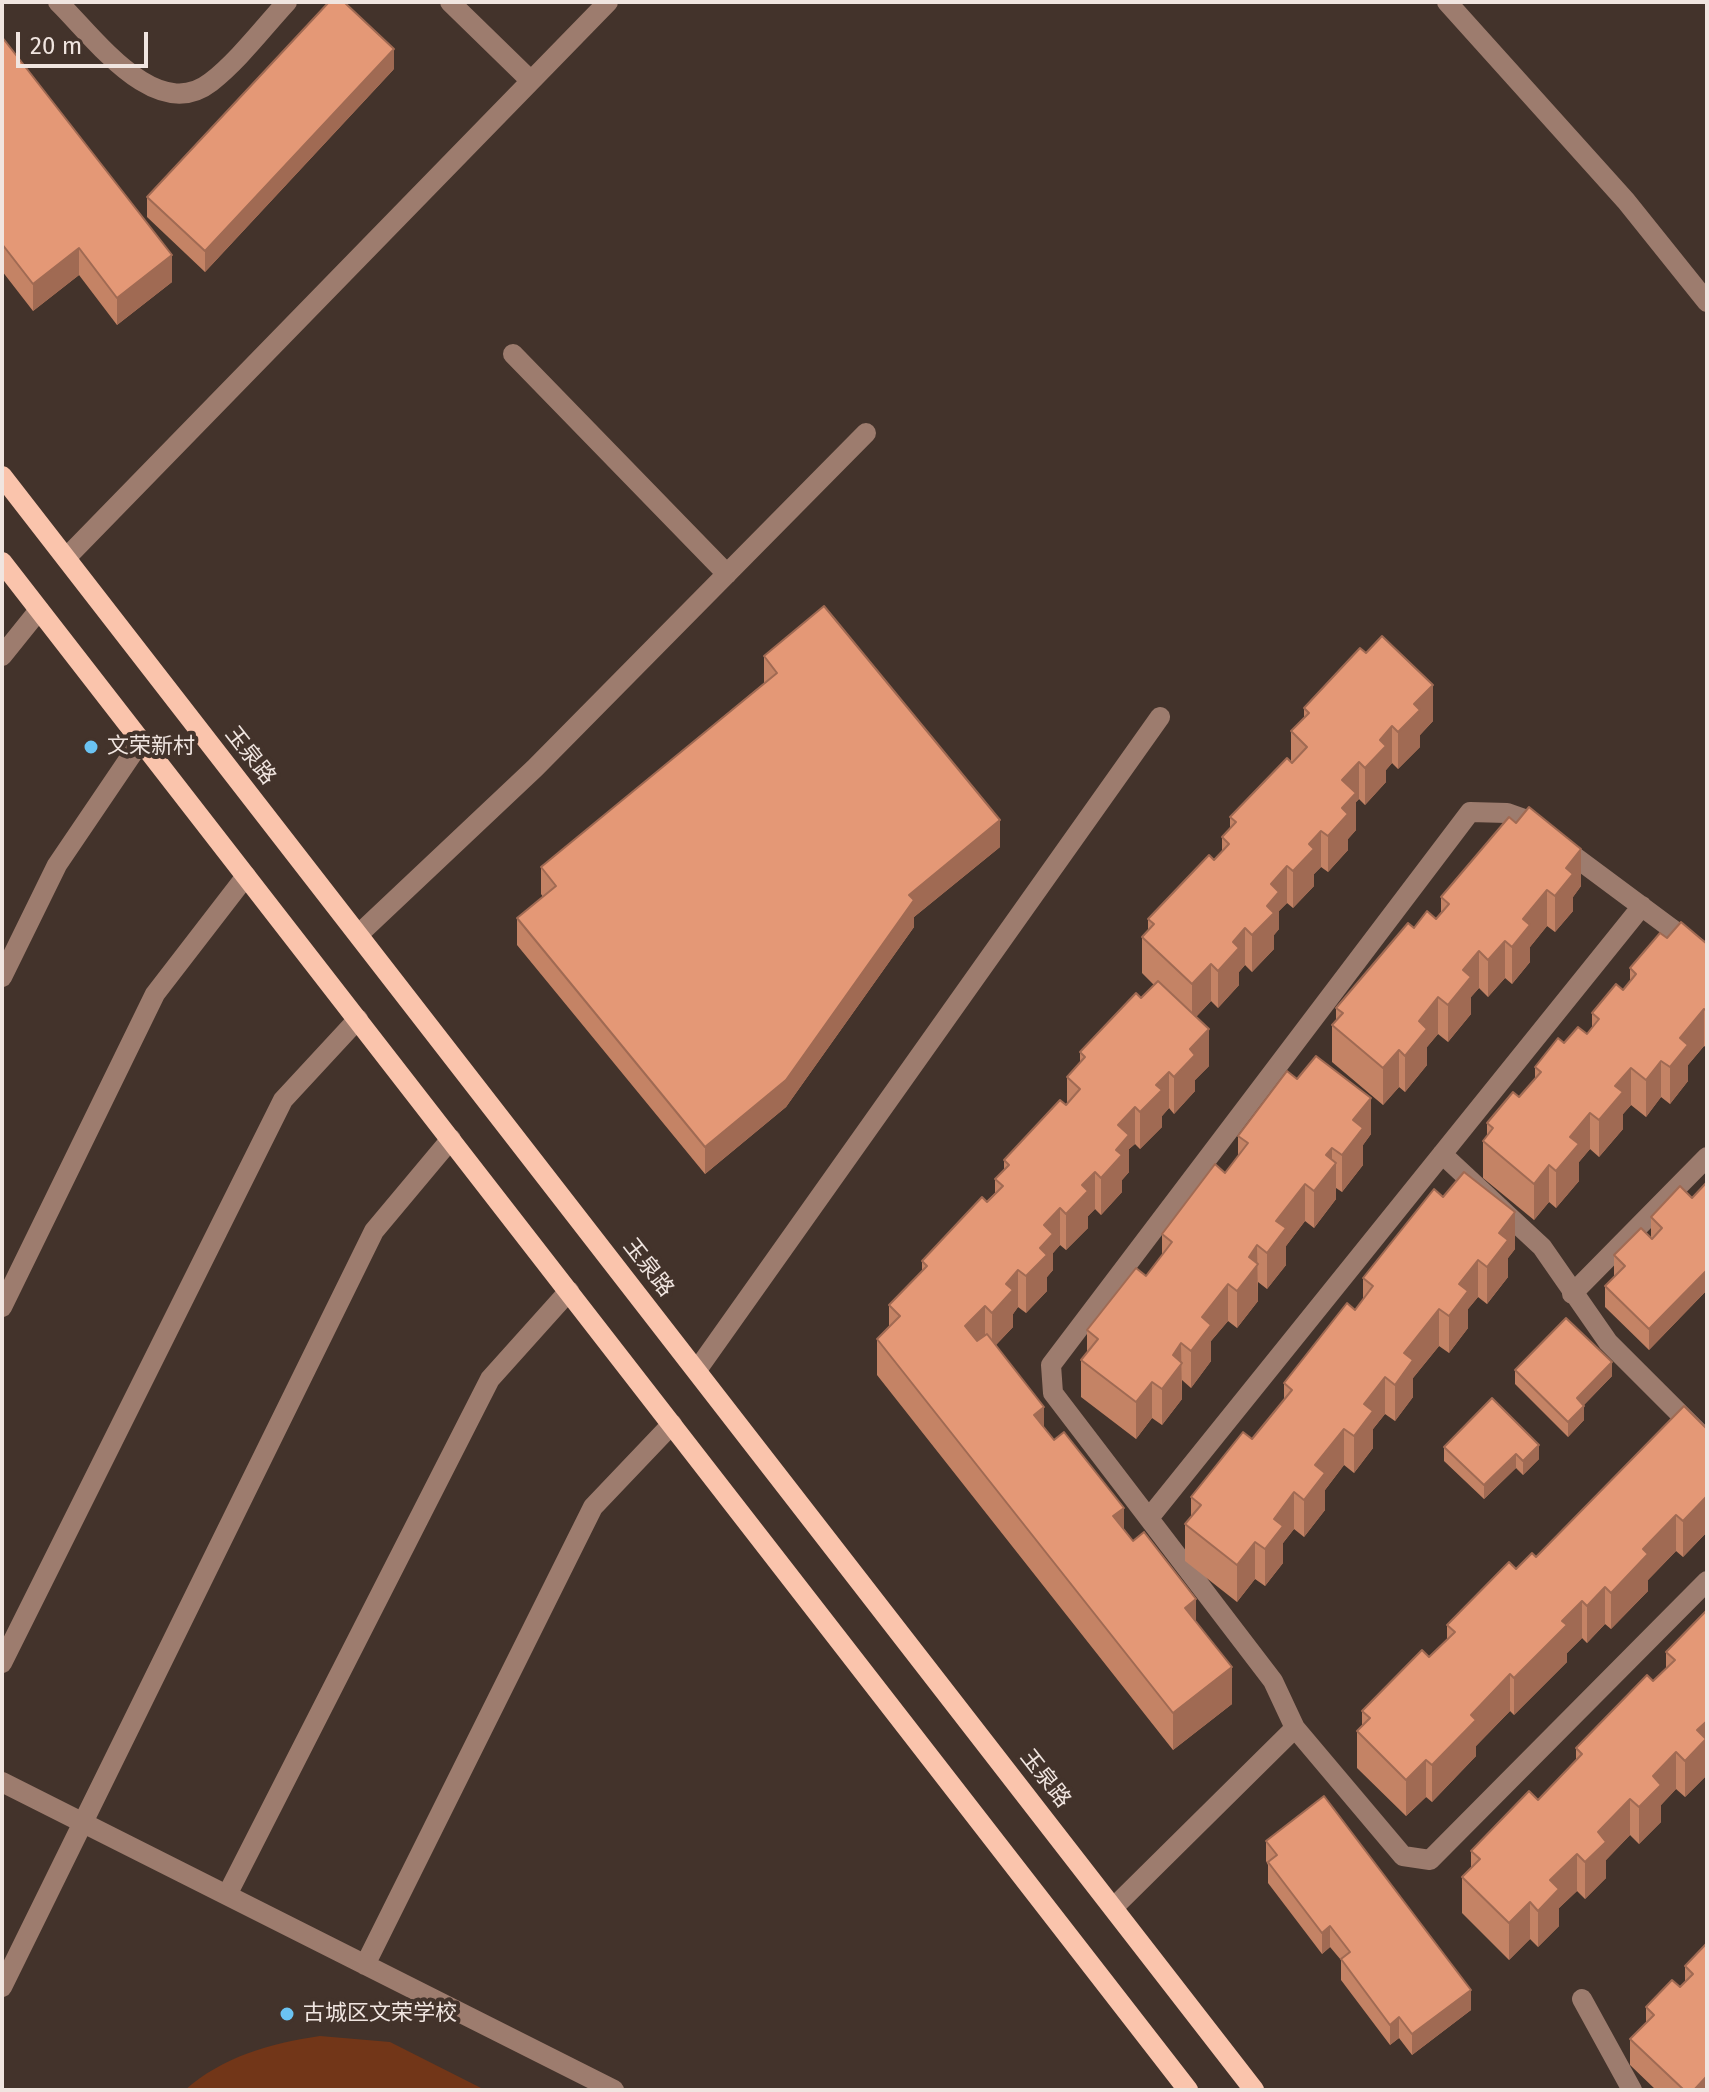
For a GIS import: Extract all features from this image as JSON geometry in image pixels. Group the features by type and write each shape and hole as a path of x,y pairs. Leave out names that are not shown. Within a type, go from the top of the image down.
{"main road":[{"name":"玉泉路","path":"2,476 1254,2090"},
{"path":"2,562 1188,2090"}],"street":[{"path":"58,2 143,84 169,95 199,90 212,81 287,2"},
{"path":"450,2 531,81"},
{"path":"66,558 608,2"},
{"path":"1447,2 1616,190 1707,302"},
{"path":"513,354 727,574"},
{"path":"359,934 535,768 866,433"},
{"path":"2,656 39,610"},
{"path":"697,1370 1160,717"},
{"path":"2,977 57,865 141,741"},
{"path":"1707,955 1524,819 1507,813 1470,812 1051,1365 1053,1393 1273,1681 1295,1728 1403,1856 1430,1860 1707,1581"},
{"path":"2,1307 155,994 246,876"},
{"path":"1149,1518 1642,906"},
{"path":"2,1663 283,1100 358,1019"},
{"path":"2,1987 374,1231 451,1139"},
{"path":"1442,1154 1542,1247 1608,1342 1707,1441"},
{"path":"1572,1294 1707,1157"},
{"path":"227,1895 490,1379 569,1291"},
{"path":"365,1965 593,1507 672,1424"},
{"path":"1114,1907 1295,1728"},
{"path":"2,1782 614,2090"},
{"path":"1582,1999 1632,2090"}],"shaded area":[{"path":"320,2036 390,2042 485,2090 185,2090 199,2078 248,2053"}],"building":[{"path":"329,2 344,2 394,49 205,251 147,197"},
{"path":"2,37 172,255 117,298 79,248 33,284 2,244"},
{"path":"824,606 1000,820 909,895 914,900 786,1080 705,1147 517,918 556,886 541,867 777,673 764,656"},
{"path":"1382,636 1433,685 1414,704 1420,710 1398,732 1392,726 1380,740 1386,746 1365,768 1359,762 1342,780 1356,793 1342,808 1348,814 1328,836 1321,831 1309,844 1314,849 1293,871 1287,866 1271,884 1279,892 1267,906 1274,913 1252,935 1245,928 1233,942 1239,948 1218,971 1211,964 1192,984 1142,937 1154,924 1148,919 1209,855 1214,860 1229,844 1222,837 1236,822 1230,817 1287,758 1292,763 1307,747 1291,731 1309,713 1304,708 1360,648 1366,653"},
{"path":"1529,807 1581,849 1566,868 1573,874 1555,896 1547,890 1523,919 1530,925 1512,947 1505,941 1488,960 1479,951 1463,970 1471,977 1448,1005 1438,997 1419,1021 1427,1029 1405,1056 1399,1050 1383,1068 1332,1025 1343,1013 1336,1008 1408,923 1414,928 1427,911 1436,919 1449,904 1441,897 1509,817 1516,823"},
{"path":"1681,922 1707,944 1707,1011 1704,1009 1680,1038 1688,1045 1670,1067 1661,1061 1646,1080 1631,1068 1615,1086 1623,1092 1599,1120 1590,1113 1570,1137 1579,1144 1556,1171 1549,1165 1534,1184 1483,1141 1493,1128 1487,1123 1513,1092 1519,1097 1541,1072 1535,1067 1558,1038 1564,1043 1578,1027 1587,1034 1599,1019 1592,1013 1616,984 1623,990 1636,974 1630,968 1660,933 1667,938"},
{"path":"1158,981 1209,1029 1190,1049 1195,1055 1174,1077 1169,1072 1156,1085 1162,1090 1140,1112 1135,1107 1118,1125 1129,1135 1116,1150 1122,1155 1101,1178 1095,1172 1082,1185 1088,1191 1066,1214 1060,1208 1044,1225 1053,1234 1040,1248 1047,1255 1026,1276 1018,1270 1006,1284 1013,1290 992,1313 985,1306 965,1326 977,1341 987,1334 1044,1407 1034,1415 1054,1440 1064,1432 1124,1508 1113,1516 1133,1541 1144,1532 1196,1599 1185,1608 1232,1667 1173,1713 877,1339 900,1316 889,1305 927,1266 922,1261 982,1197 987,1202 1003,1186 995,1179 1009,1165 1004,1160 1060,1100 1066,1105 1080,1089 1067,1077 1085,1057 1080,1052 1136,993 1141,998"},
{"path":"1316,1056 1371,1098 1353,1120 1363,1128 1342,1155 1332,1148 1326,1155 1336,1163 1314,1191 1305,1184 1276,1221 1286,1228 1267,1253 1257,1245 1249,1257 1258,1264 1237,1291 1228,1284 1202,1317 1211,1325 1191,1351 1181,1343 1173,1355 1182,1363 1162,1389 1152,1382 1136,1402 1081,1360 1098,1339 1087,1330 1136,1268 1146,1276 1172,1242 1162,1234 1215,1164 1225,1173 1248,1143 1238,1136 1287,1071 1297,1079"},
{"path":"1464,1172 1515,1212 1499,1233 1508,1240 1487,1267 1478,1260 1459,1284 1468,1291 1449,1316 1439,1309 1404,1353 1413,1360 1395,1385 1385,1377 1364,1404 1373,1411 1354,1436 1344,1429 1315,1465 1325,1473 1304,1500 1294,1492 1274,1519 1283,1526 1265,1549 1255,1542 1237,1565 1185,1524 1201,1505 1191,1497 1243,1432 1252,1439 1292,1390 1284,1383 1347,1303 1355,1310 1373,1286 1363,1278 1434,1189 1443,1197"},
{"path":"1707,1182 1707,1270 1649,1329 1605,1286 1625,1266 1614,1255 1641,1228 1652,1239 1662,1228 1651,1217 1680,1186 1692,1198"},
{"path":"1566,1318 1612,1362 1577,1398 1584,1406 1568,1422 1515,1370"},
{"path":"1492,1398 1539,1445 1523,1461 1516,1454 1484,1485 1444,1447"},
{"path":"1684,1406 1707,1429 1707,1496 1683,1521 1676,1515 1643,1549 1648,1554 1611,1593 1605,1587 1587,1606 1582,1601 1562,1621 1567,1625 1514,1678 1510,1674 1471,1715 1476,1720 1432,1765 1426,1760 1406,1780 1357,1731 1370,1718 1362,1711 1422,1650 1429,1657 1455,1632 1447,1625 1509,1562 1516,1569 1532,1553 1536,1557"},
{"path":"1707,1610 1707,1721 1697,1730 1706,1739 1685,1761 1676,1752 1653,1776 1661,1785 1639,1807 1630,1799 1598,1832 1606,1842 1585,1862 1577,1854 1550,1880 1559,1889 1538,1911 1530,1902 1509,1923 1462,1877 1480,1859 1471,1851 1529,1791 1538,1800 1582,1754 1576,1748 1647,1675 1653,1681 1675,1660 1666,1652"},
{"path":"1324,1796 1471,1990 1412,2034 1399,2017 1390,2025 1341,1959 1350,1952 1330,1926 1322,1933 1268,1862 1277,1855 1266,1841"},
{"path":"1707,1943 1707,2076 1694,2090 1684,2090 1630,2039 1654,2015 1646,2007 1672,1980 1680,1987 1693,1974 1685,1966"}],"place":[{"name":"文荣新村","path":"91,747"},
{"name":"古城区文荣学校","path":"287,2014"}]}
